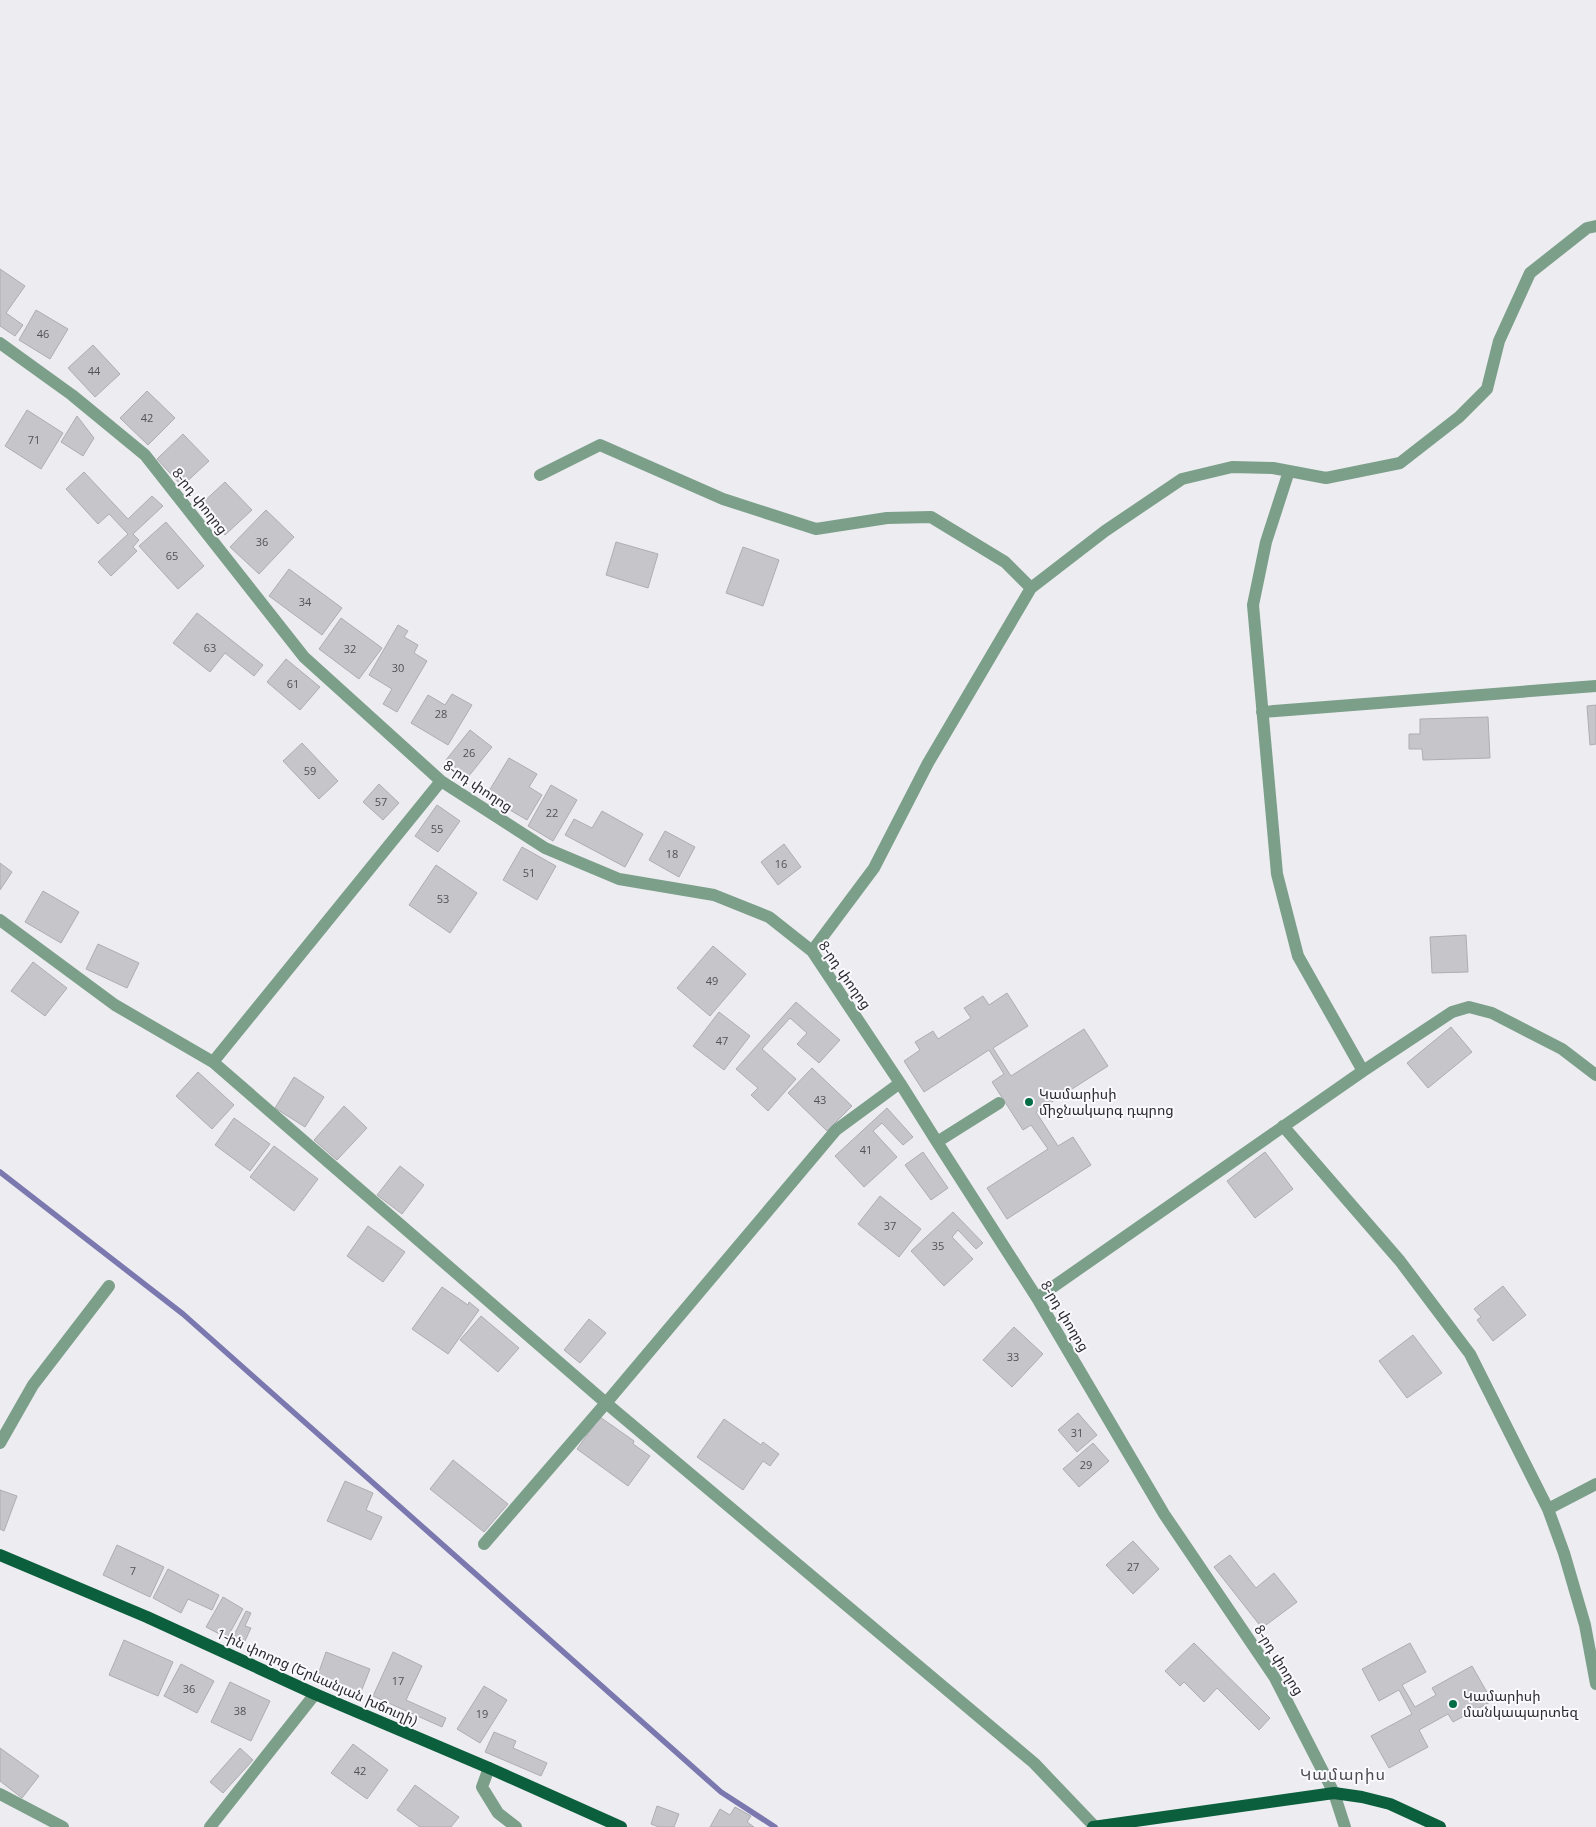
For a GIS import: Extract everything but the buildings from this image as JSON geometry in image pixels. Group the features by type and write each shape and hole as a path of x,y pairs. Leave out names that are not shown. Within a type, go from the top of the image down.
{"main road":[{"name":"1-ին փողոց (Երևանյան խճուղի)","path":"0,1555 147,1617 315,1694 621,1827"},
{"path":"1094,1827 1334,1793 1390,1804 1440,1827"}],"street":[{"path":"812,950 874,868 928,763 1031,588 1105,531 1182,479 1232,467 1274,468 1326,478 1400,463 1459,417 1487,388 1499,341 1530,273 1587,228 1596,226"},
{"name":"8-րդ փողոց","path":"0,343 72,395 145,455 304,657 441,781 545,848 619,879 714,895 769,917 812,950 1038,1298 1164,1514 1275,1678 1334,1793 1345,1827"},
{"path":"540,475 600,445 723,499 816,528 887,518 931,518 1005,562 1031,588"},
{"path":"1289,471 1266,542 1253,605 1277,874 1298,956 1363,1071"},
{"path":"1262,712 1596,686"},
{"path":"213,1062 441,781"},
{"path":"0,920 115,1005 213,1062 606,1403 1034,1763 1094,1827"},
{"path":"1038,1298 1282,1126 1452,1012 1469,1008 1492,1014 1562,1049 1596,1075"},
{"path":"484,1544 606,1403 836,1130 900,1083"},
{"path":"936,1142 1000,1103"},
{"path":"1282,1126 1400,1261 1470,1354 1548,1509 1564,1553 1585,1625 1596,1684"},
{"path":"0,1443 33,1385 109,1286"},
{"path":"1548,1509 1596,1484"},
{"path":"210,1827 315,1694"},
{"path":"489,1768 482,1787 498,1813 516,1827"},
{"path":"0,1794 63,1827"}],"waterway":[{"path":"0,1172 183,1314 721,1792 775,1827"}],"place":[{"name":"Կամարիսի միջնակարգ դպրոց","path":"1029,1102"},
{"name":"Կամարիսի մանկապարտեզ","path":"1453,1704"}],"district":[{"name":"Կամարիս","path":"1343,1774"}]}
